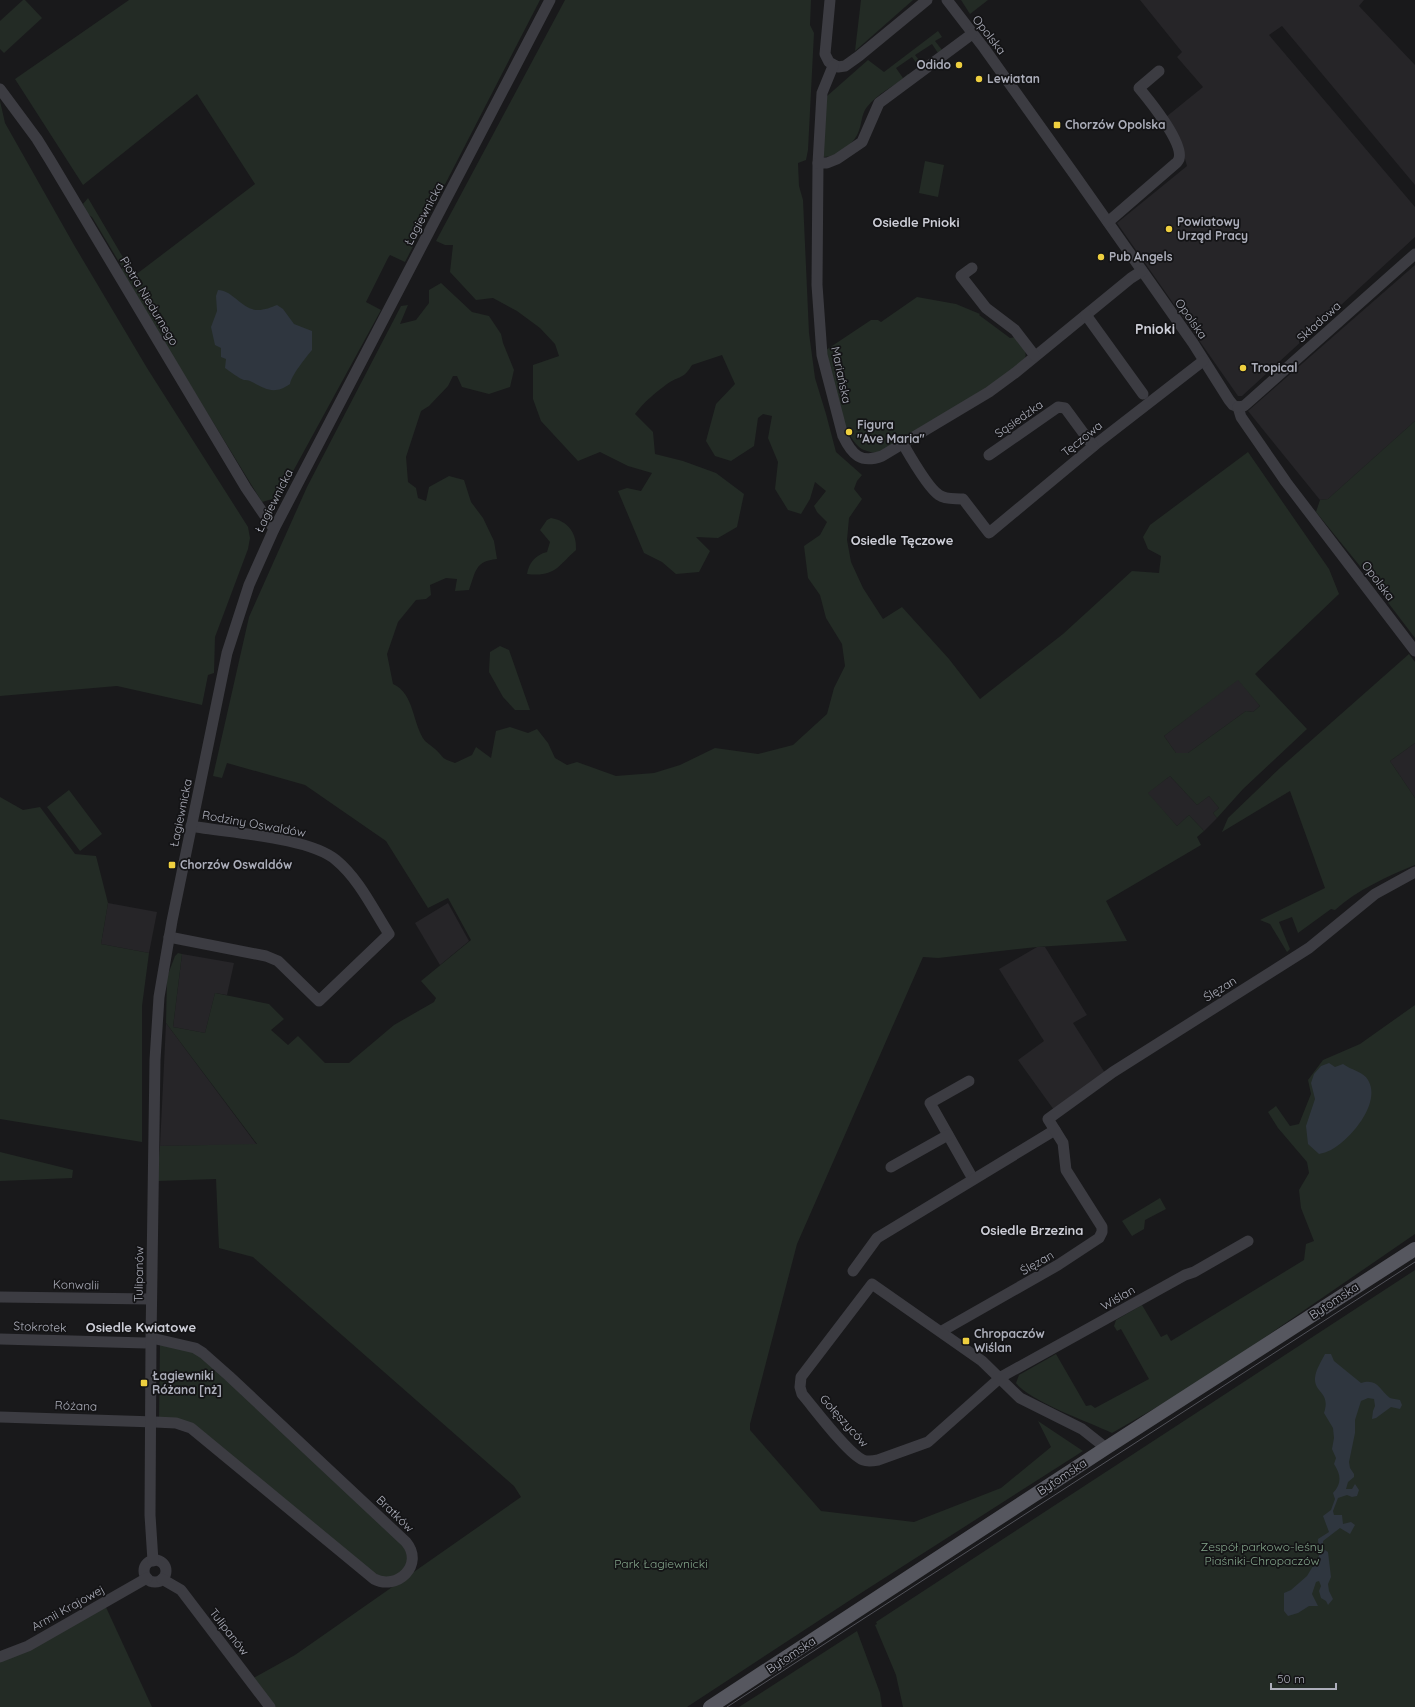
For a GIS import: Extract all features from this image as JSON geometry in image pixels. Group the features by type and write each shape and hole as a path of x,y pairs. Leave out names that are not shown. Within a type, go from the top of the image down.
{"main road":[{"name":"Bytomska","path":"710,1707 872,1603 1106,1448 1415,1249"}],"street":[{"name":"Łagiewnicka","path":"155,1060 159,997 169,937 191,826 234,627 254,572 274,529 550,0"},
{"path":"830,0 825,54 829,62 833,66 838,67 845,66 927,0"},
{"name":"Opolska","path":"947,0 1010,84 1108,222 1193,343 1229,400 1233,405 1238,407 1241,417 1286,482 1415,651"},
{"path":"818,163 827,163 837,159 862,142 879,103 972,34"},
{"name":"Mariańska","path":"833,66 822,93 818,163 817,277 819,325 822,355 843,436 848,447 865,460 873,460 882,456 989,392 1086,316 1131,278 1142,271"},
{"path":"1108,222 1179,159 1178,151 1166,124 1139,88 1160,71"},
{"name":"Piotra Niedurnego","path":"0,89 37,139 242,482 274,529"},
{"name":"Składowa","path":"1238,407 1244,406 1415,254"},
{"path":"972,268 961,276 986,308 1015,330 1035,356"},
{"path":"1086,316 1143,394"},
{"name":"Tęczowa","path":"903,444 938,495 950,499 963,499 989,533 1093,446 1203,360"},
{"name":"Sąsiedzka","path":"989,455 1058,407 1065,408 1093,446"},
{"name":"Rodziny Oswaldów","path":"169,937 266,956 278,961 319,1001 389,934 349,874 334,859 317,849 295,843 191,826"},
{"name":"Ślęzan","path":"942,1332 1095,1243 1102,1232 1102,1226 1066,1170 1063,1143 1048,1119 1090,1088 1308,948 1375,894 1415,872"},
{"name":"Tulipanów","path":"153,1561 150,1515 150,1422 155,1060"},
{"path":"968,1081 930,1103 974,1179"},
{"path":"853,1271 877,1238 1055,1130"},
{"path":"891,1167 948,1135"},
{"name":"Wiślan","path":"1001,1378 1178,1278 1194,1272 1248,1241"},
{"name":"Gołęszyców","path":"942,1332 872,1284 803,1372 799,1382 802,1394 851,1451 857,1456 871,1461 878,1460 928,1442 1001,1378"},
{"name":"Konwalii","path":"0,1296 151,1299"},
{"path":"942,1332 982,1361 1020,1398 1082,1428 1106,1448"},
{"name":"Stokrotek","path":"0,1339 146,1343 151,1341"},
{"name":"Bratków","path":"150,1422 176,1423 198,1432 379,1581 386,1583 394,1581 405,1574 412,1564 413,1553 406,1542 286,1427 204,1353 185,1345 156,1339 151,1341"},
{"name":"Różana","path":"0,1417 150,1422"},
{"path":"153,1561 159,1561 165,1566 166,1573 162,1579 154,1582 147,1578 145,1574 146,1566 153,1561"},
{"name":"Armii Krajowej","path":"0,1656 28,1646 147,1578"},
{"name":"Tulipanów","path":"162,1579 181,1590 270,1707"}],"shaded area":[{"path":"1140,0 1364,0 1359,6 1415,65 1415,185 1282,26 1269,35 1415,207 1415,237 1242,396 1238,396 1117,223 1187,166 1180,141 1166,117 1203,87 1177,57 1182,52"},
{"path":"1415,265 1415,421 1328,499 1320,500 1248,411"},
{"path":"218,290 227,292 247,307 255,310 277,305 283,309 294,324 312,331 312,350 296,372 290,384 279,390 269,390 234,375 225,368 226,359 221,357 221,348 215,345 211,327 217,311 216,296"},
{"path":"1238,679 1260,706 1253,712 1246,711 1188,753 1176,753 1164,736"},
{"path":"1415,743 1415,798 1390,761"},
{"path":"1170,776 1197,805 1209,796 1219,808 1213,813 1217,818 1204,831 1189,815 1177,826 1147,793"},
{"path":"108,903 157,912 149,953 101,944"},
{"path":"448,903 469,941 440,965 415,923"},
{"path":"1037,947 1045,947 1087,1015 1073,1023 1105,1073 1054,1110 1018,1060 1044,1041 999,969"},
{"path":"182,954 234,963 227,995 215,993 205,1033 173,1027"},
{"path":"166,1023 257,1145 160,1146"},
{"path":"1329,1063 1335,1067 1343,1064 1364,1075 1368,1080 1371,1089 1371,1099 1362,1120 1355,1130 1339,1145 1331,1150 1319,1154 1308,1144 1306,1126 1315,1099 1311,1083 1314,1074 1321,1066"},
{"path":"1325,1354 1331,1354 1334,1361 1361,1383 1375,1383 1390,1398 1400,1400 1402,1405 1400,1409 1391,1407 1376,1418 1372,1419 1375,1406 1374,1399 1368,1398 1361,1401 1355,1420 1355,1433 1349,1462 1354,1477 1348,1482 1346,1489 1352,1489 1355,1484 1359,1490 1357,1496 1352,1497 1347,1495 1338,1498 1333,1511 1334,1515 1342,1515 1343,1524 1351,1522 1355,1525 1350,1534 1340,1528 1323,1541 1323,1549 1328,1552 1331,1577 1328,1584 1329,1591 1333,1599 1328,1605 1326,1601 1321,1598 1319,1591 1321,1586 1319,1581 1316,1582 1312,1594 1318,1606 1309,1606 1298,1613 1288,1616 1284,1611 1284,1593 1291,1590 1307,1576 1319,1556 1318,1539 1329,1532 1323,1516 1331,1510 1335,1499 1333,1493 1338,1486 1340,1479 1334,1464 1336,1458 1332,1449 1334,1438 1333,1428 1324,1413 1326,1406 1324,1397 1315,1383 1316,1372"}],"green space":[{"path":"23,0 25,0 42,18 4,53 0,49 0,21"},
{"path":"129,0 540,0 405,262 390,255 388,258 366,302 381,310 279,497 262,502 122,274 122,267 92,217 87,214 83,204 88,198 134,276 255,184 197,94 83,185 15,79"},
{"name":"Park Łagiewnicki","path":"565,0 811,0 810,25 814,33 808,150 806,160 798,163 799,186 803,200 809,333 815,378 836,452 862,475 857,481 854,489 862,499 849,518 847,540 851,562 863,588 883,619 902,607 949,659 980,699 1063,634 1132,571 1159,573 1161,556 1148,549 1143,537 1150,525 1248,452 1329,569 1339,594 1255,674 1307,729 1243,789 1217,818 1213,813 1219,808 1209,796 1197,805 1170,776 1148,793 1177,826 1189,815 1204,831 1197,837 1201,845 1106,901 1127,941 1037,947 938,958 923,957 797,1244 750,1424 750,1430 821,1511 914,1522 1001,1488 1051,1447 1038,1421 1083,1451 861,1593 687,1707 270,1707 250,1680 295,1655 521,1497 514,1486 253,1257 219,1248 216,1179 157,1181 160,1146 257,1144 166,1023 167,977 175,956 178,953 182,954 173,1027 205,1033 215,993 269,1004 284,1019 271,1030 288,1045 298,1036 325,1063 349,1063 394,1025 434,1002 436,998 421,981 471,940 448,898 428,908 386,841 305,785 227,763 222,778 213,776 249,617 307,487 401,306 408,305 400,324 416,320 429,303 429,290 441,283 472,312 489,316 501,334 514,370 510,387 489,394 462,387 457,376 453,376 448,386 429,406 421,411 406,457 408,482 416,488 418,498 426,501 429,487 449,476 464,480 471,502 483,518 494,541 497,559 484,562 477,568 469,590 455,591 457,579 446,578 430,585 431,595 426,599 416,600 398,622 387,654 393,684 400,689 409,702 425,741 443,758 455,763 472,755 476,747 491,758 496,731 510,727 528,733 537,729 548,743 555,758 567,765 577,762 616,776 654,773 680,765 715,748 758,754 793,745 827,714 834,688 845,666 842,644 826,618 820,595 808,578 804,546 820,535 827,522 817,512 814,506 826,491 815,482 810,499 801,514 788,510 775,489 778,462 768,438 772,416 763,414 758,418 754,446 731,461 715,456 706,441 716,404 735,384 722,355 692,365 684,375 671,381 654,394 635,414 653,432 655,454 683,461 716,473 744,494 737,527 718,538 696,537 710,551 699,572 676,574 662,562 644,553 618,491 627,488 641,491 652,473 628,466 600,452 578,461 541,421 533,399 533,365 559,356 555,344 540,328 517,311 493,298 476,300 450,272 453,245 445,245 436,241","holes":["1238,680 1260,706 1253,712 1246,711 1188,753 1176,753 1164,736"]},
{"path":"861,0 913,0 855,51"},
{"path":"961,0 988,0 970,14"},
{"path":"938,31 942,37 935,41 942,50 938,53 932,44 915,55 922,64 920,68 912,57 896,68 903,78 908,74 909,76 892,86 871,102 864,113 858,133 844,150 834,155 824,157 822,153 826,97 868,60 884,72"},
{"path":"0,101 5,123 74,245 147,368 248,527 250,538 248,549 215,637 214,673 208,675 202,705 117,686 0,696"},
{"path":"925,161 944,165 938,197 919,193"},
{"path":"917,297 956,304 980,314 979,315 1010,338 1016,337 1025,349 1025,358 1018,365 979,393 905,439 876,453 864,450 856,444 849,434 843,420 826,350 871,320 878,320 881,322"},
{"path":"1415,421 1415,638 1364,571 1316,512 1320,500 1328,499"},
{"path":"551,518 567,525 575,538 576,550 555,570 544,574 527,574 529,566 533,560 539,555 547,552 550,542 540,530 547,520"},
{"path":"500,646 509,650 530,710 515,710 503,697 489,672 490,652"},
{"path":"1409,654 1415,662 1415,743 1390,761 1415,798 1415,865 1363,890 1335,910 1331,909 1298,933 1292,917 1279,922 1290,949 1287,952 1270,924 1260,920 1325,888 1290,791 1222,832 1228,818 1280,768"},
{"path":"69,790 102,834 80,851 47,807"},
{"path":"0,797 23,810 40,807 75,854 96,856 108,903 101,944 149,953 142,1006 142,1142 0,1119"},
{"path":"1415,1005 1415,1234 1197,1384 1112,1433 1046,1404 1023,1390 1016,1383 1019,1375 1056,1354 1086,1406 1091,1405 1095,1408 1149,1379 1121,1329 1117,1331 1114,1326 1116,1320 1142,1305 1161,1337 1167,1334 1171,1341 1304,1260 1306,1244 1314,1241 1301,1208 1299,1190 1309,1173 1307,1162 1278,1128 1268,1112 1276,1106 1290,1126 1299,1124 1311,1094 1308,1080 1323,1060 1360,1044"},
{"path":"0,1152 73,1170 72,1178 0,1181"},
{"path":"1160,1198 1166,1209 1145,1220 1144,1229 1132,1236 1122,1221"},
{"name":"Zespół parkowo-leśny Piaśniki-Chropaczów","path":"1415,1270 1415,1707 903,1707 896,1675 875,1625 877,1624 876,1622"},
{"path":"160,1345 195,1348 406,1542 412,1564 386,1583 198,1432 159,1417"},
{"path":"104,1603 152,1707 0,1707 0,1657"},
{"path":"857,1631 880,1693 882,1707 739,1707"}],"tram line":[{"path":"727,1707 1415,1262"}],"place":[{"name":"Odido","path":"959,65"},
{"name":"Lewiatan","path":"979,79"},
{"name":"Chorzów Opolska","path":"1057,125"},
{"name":"Powiatowy Urząd Pracy","path":"1169,229"},
{"name":"Pub Angels","path":"1101,257"},
{"name":"Tropical","path":"1243,368"},
{"name":"Figura \"Ave Maria\"","path":"849,432"},
{"name":"Chorzów Oswaldów","path":"172,865"},
{"name":"Chropaczów Wiślan","path":"966,1341"},
{"name":"Łagiewniki Różana [nż]","path":"144,1383"}],"district":[{"name":"Osiedle Pnioki","path":"916,222"},
{"name":"Pnioki","path":"1155,329"},
{"name":"Osiedle Tęczowe","path":"902,540"},
{"name":"Osiedle Brzezina","path":"1032,1230"},
{"name":"Osiedle Kwiatowe","path":"141,1327"}]}
